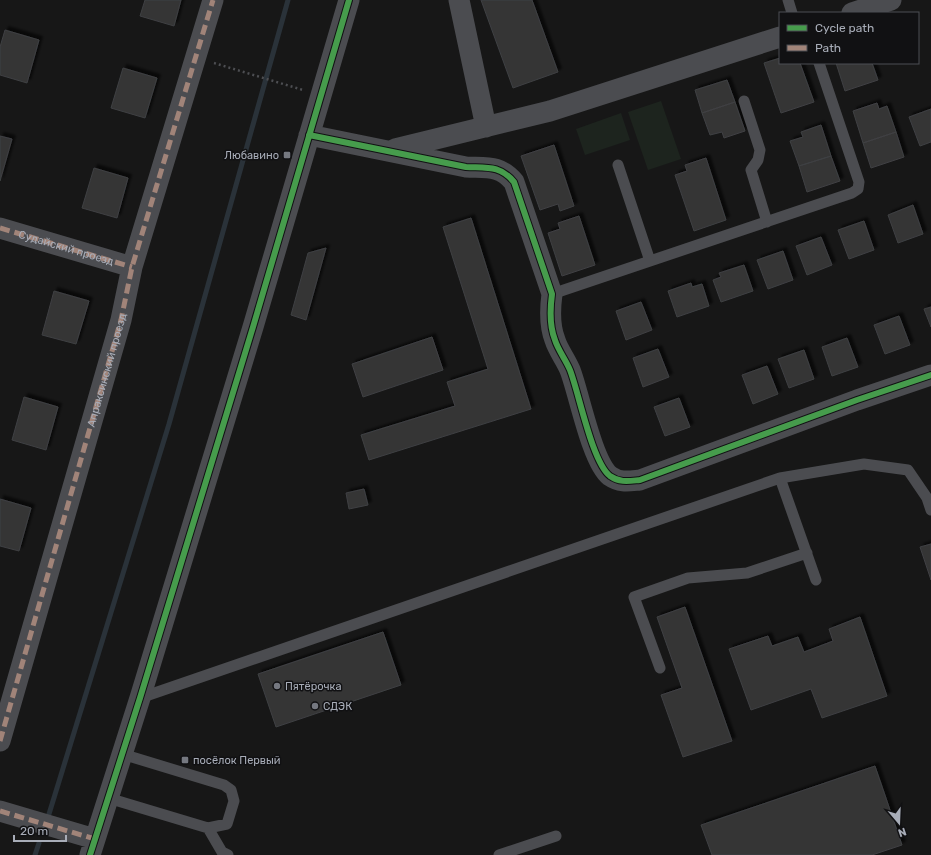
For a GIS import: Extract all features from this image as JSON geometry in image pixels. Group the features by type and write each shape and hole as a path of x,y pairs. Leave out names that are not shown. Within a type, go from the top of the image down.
{"street":[{"name":"Апраксинский проезд","path":"0,741 121,320 132,267 213,0"},
{"path":"0,811 93,847 140,698 349,0"},
{"path":"459,0 486,127"},
{"path":"855,12 891,0"},
{"path":"389,151 550,111 779,37"},
{"path":"309,135 466,167 492,168 506,173 514,182 552,294 550,313 554,339 570,371 584,420 600,459 610,475 622,482 640,480 857,400 931,375"},
{"name":"Судайский проезд","path":"0,228 132,267"}],"lane":[{"path":"788,0 792,12"},
{"path":"552,294 852,194 858,189 859,182 820,64"},
{"path":"744,101 760,150 758,160 751,170 767,222"},
{"path":"618,166 650,261"},
{"path":"140,698 780,478 864,464 908,470 927,498 931,510"},
{"path":"780,478 816,580"},
{"path":"660,668 634,597 688,578 747,574 807,553"},
{"path":"108,798 208,828 227,824 234,801 231,790 224,785 122,754"},
{"path":"208,828 222,852 228,855"},
{"path":"499,855 556,836"}],"path":[{"path":"195,58 305,91"}],"shaded area":[{"path":"661,101 681,159 648,170 628,112"},
{"path":"621,113 630,140 585,155 576,129"}],"building":[{"path":"145,0 181,0 174,26 140,16"},
{"path":"481,0 532,0 558,72 513,88"},
{"path":"5,30 39,40 27,83 0,75 0,47"},
{"path":"779,58 779,64 800,64 814,102 781,113 764,63"},
{"path":"836,64 872,64 878,80 845,91"},
{"path":"123,68 157,78 145,118 111,108"},
{"path":"727,80 735,102 702,113 695,90"},
{"path":"735,102 745,131 724,138 722,132 710,135 702,113"},
{"path":"877,103 879,109 887,106 896,132 863,143 853,111"},
{"path":"931,109 931,142 920,146 909,117"},
{"path":"821,125 831,156 799,166 790,141 803,137 801,132"},
{"path":"896,132 904,157 871,168 863,143"},
{"path":"0,136 12,139 0,181"},
{"path":"554,145 574,206 560,211 558,204 540,210 521,156"},
{"path":"831,156 840,181 807,192 799,166"},
{"path":"706,158 726,220 694,231 675,175 687,171 685,165"},
{"path":"94,168 128,178 117,218 82,208"},
{"path":"913,205 923,234 898,243 888,215"},
{"path":"579,216 595,265 562,276 548,233 560,229 558,223"},
{"path":"471,218 531,409 369,460 361,435 455,406 447,382 488,369 443,227"},
{"path":"864,221 874,250 849,259 838,230"},
{"path":"821,237 832,265 807,275 796,246"},
{"path":"326,248 306,320 291,315 308,253"},
{"path":"783,251 793,280 768,289 757,260"},
{"path":"744,265 753,291 721,302 713,280 721,277 719,273"},
{"path":"691,283 692,287 702,284 709,306 677,317 668,291"},
{"path":"54,291 89,301 76,344 42,335"},
{"path":"641,302 652,330 626,340 616,311"},
{"path":"931,307 931,327 924,309"},
{"path":"899,316 910,345 885,354 874,325"},
{"path":"432,337 443,370 363,397 352,364"},
{"path":"847,338 858,367 832,376 822,347"},
{"path":"658,349 669,377 643,387 633,358"},
{"path":"804,350 814,379 789,388 778,359"},
{"path":"767,366 778,394 753,404 742,375"},
{"path":"24,397 58,407 46,450 12,440"},
{"path":"679,398 690,427 665,436 654,407"},
{"path":"364,489 368,505 349,509 346,493"},
{"path":"0,499 31,508 19,551 0,546"},
{"path":"931,544 931,580 920,547"},
{"path":"685,607 732,741 683,757 661,695 682,688 657,617"},
{"path":"860,617 887,696 822,718 811,689 751,710 729,649 768,636 772,646 798,637 804,652 833,641 829,629"},
{"path":"383,632 401,685 276,727 258,674"},
{"path":"875,766 902,845 872,855 712,855 701,825"}],"waterway":[{"path":"49,814 169,424 288,0"},
{"path":"35,855 39,843"}],"marked path":[{"path":"0,741 121,320 132,267 213,0"},
{"path":"0,228 132,267"},
{"path":"0,811 95,839"}],"cycle path":[{"path":"90,855 140,698 253,327 349,0"},
{"path":"309,135 466,167 493,168 504,173 514,182 552,294 550,317 555,340 574,381 597,457 603,468 610,476 617,480 640,480 857,400 931,375"}],"place":[{"name":"Любавино","path":"287,155"},
{"name":"Пятёрочка","path":"277,686"},
{"name":"СДЭК","path":"315,706"},
{"name":"посёлок Первый","path":"185,760"}]}
